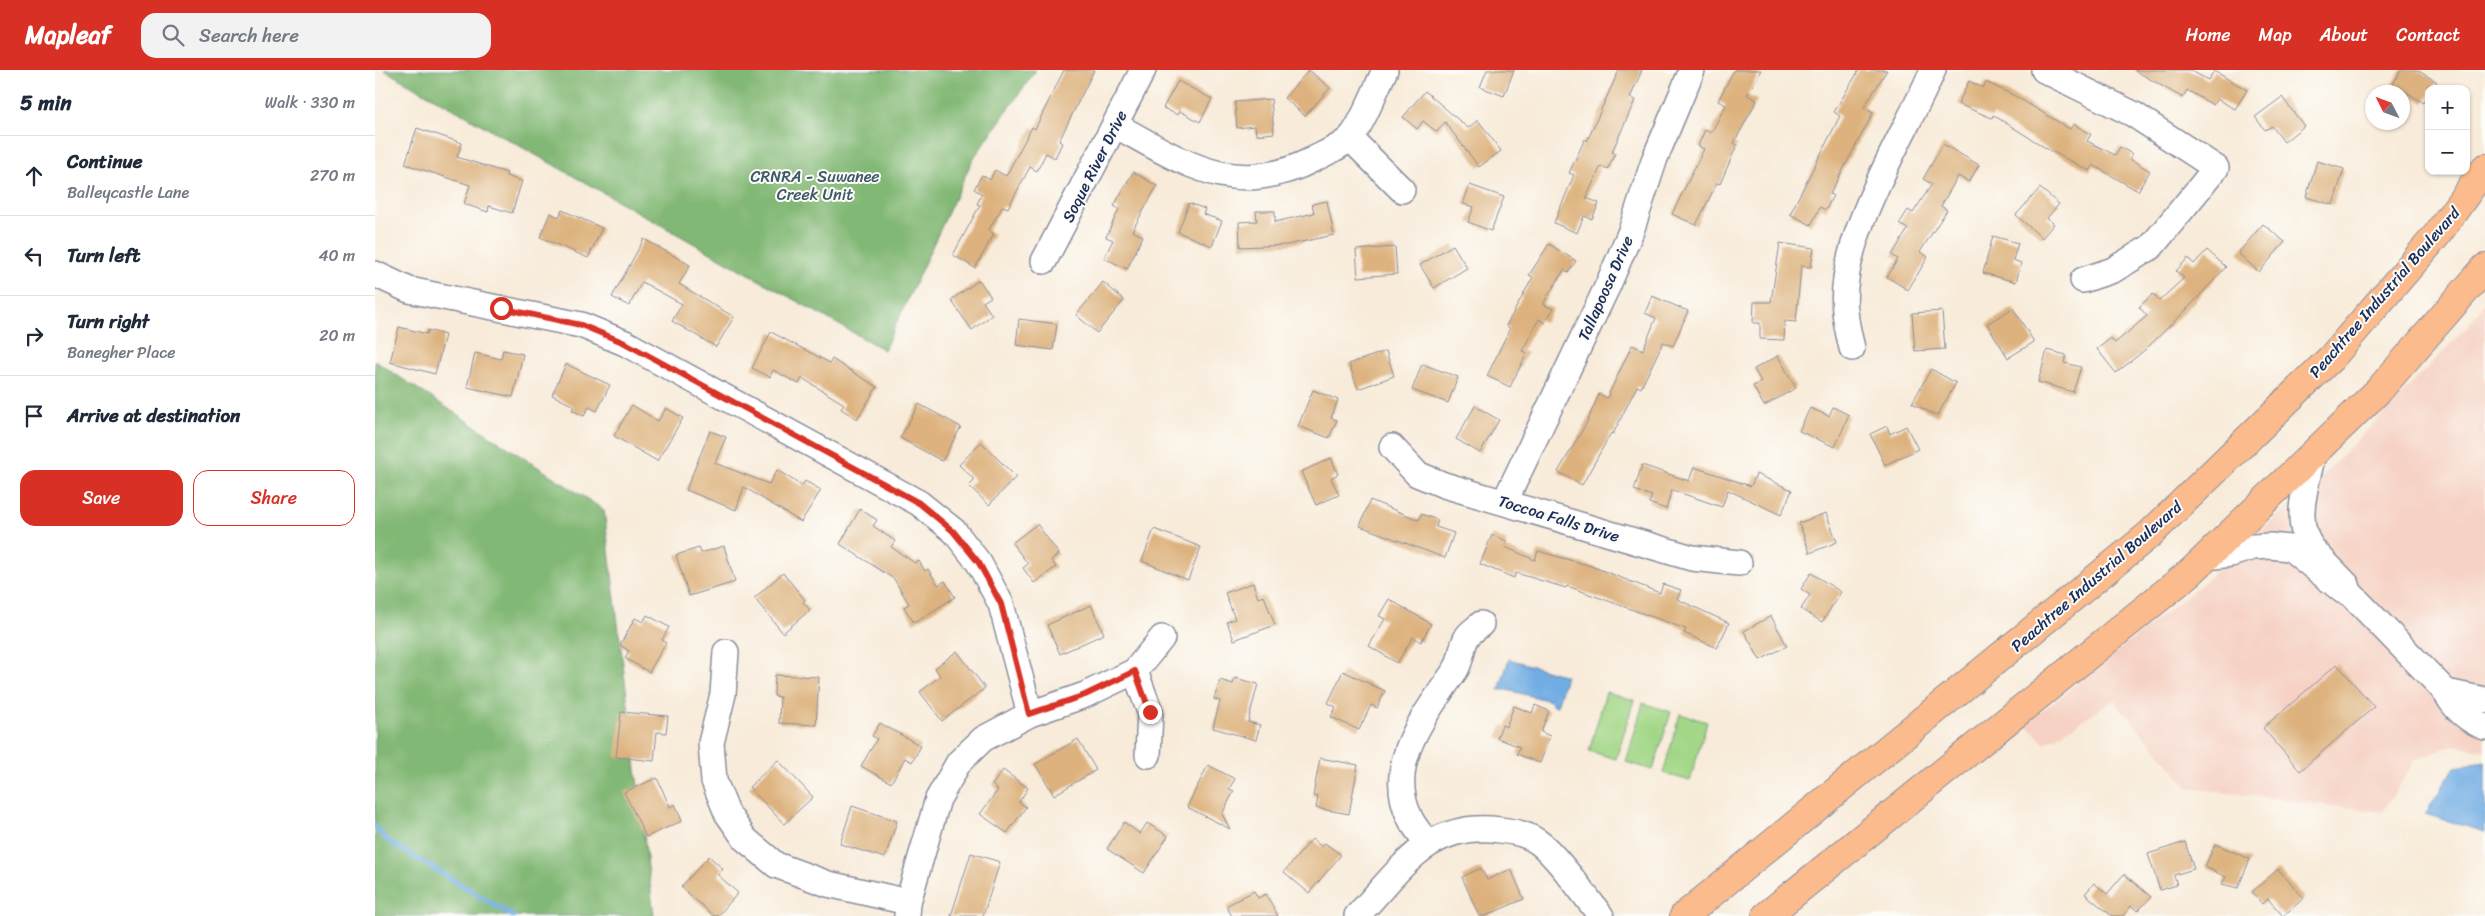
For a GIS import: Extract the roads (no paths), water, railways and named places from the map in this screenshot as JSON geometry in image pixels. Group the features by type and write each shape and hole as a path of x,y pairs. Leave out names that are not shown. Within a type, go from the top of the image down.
{"highway":[{"name":"Peachtree Industrial Boulevard","path":"1684,916 2150,534 2332,357 2435,236 2485,168"},
{"path":"1766,916 2206,557 2379,390 2485,268"}],"street":[{"name":"Soque River Drive","path":"1044,261 1143,70"},
{"path":"1115,125 1209,173 1234,177 1260,177 1286,171 1323,155 1350,138 1385,70"},
{"name":"Tallapoosa Drive","path":"1505,501 1608,286 1631,231 1655,158 1693,70"},
{"path":"1852,348 1844,309 1848,270 1857,232 1933,70"},
{"path":"2045,70 2133,114 2216,168 2151,247 2113,270 2083,280"},
{"path":"1350,138 1403,190"},
{"path":"375,274 409,290 581,325 625,343 919,503 953,531 979,563 1001,604 1029,714"},
{"name":"Toccoa Falls Drive","path":"1392,446 1417,474 1445,485 1505,501 1692,558 1739,563"},
{"path":"2313,454 2302,503 2302,522 2311,547 2347,585 2349,592 2446,692 2451,702 2475,723 2485,727"},
{"path":"2206,557 2231,554 2253,547 2290,548 2343,591 2349,592"},
{"path":"1427,843 1410,817 1402,792 1401,767 1407,747 1417,728 1459,664 1467,637 1481,624"},
{"path":"726,652 723,694 711,743 713,782 727,814 745,839 776,865 907,909 939,799 959,762 983,739 1029,714 1085,695 1135,671 1162,638"},
{"path":"1135,671 1150,712 1148,755"},
{"path":"2446,692 2485,700"},
{"path":"1357,916 1408,859 1427,843 1457,832 1490,829 1523,833 1543,845 1601,916"}],"water":[{"path":"1509,659 1566,676 1557,706 1552,705 1551,701 1507,690 1499,690"},
{"path":"2485,762 2485,832 2425,814 2455,767"}],"waterway":[{"path":"375,827 388,841 513,916"}],"park label":[{"name":"CRNRA - Suwanee Creek Unit","path":"815,185"}]}
